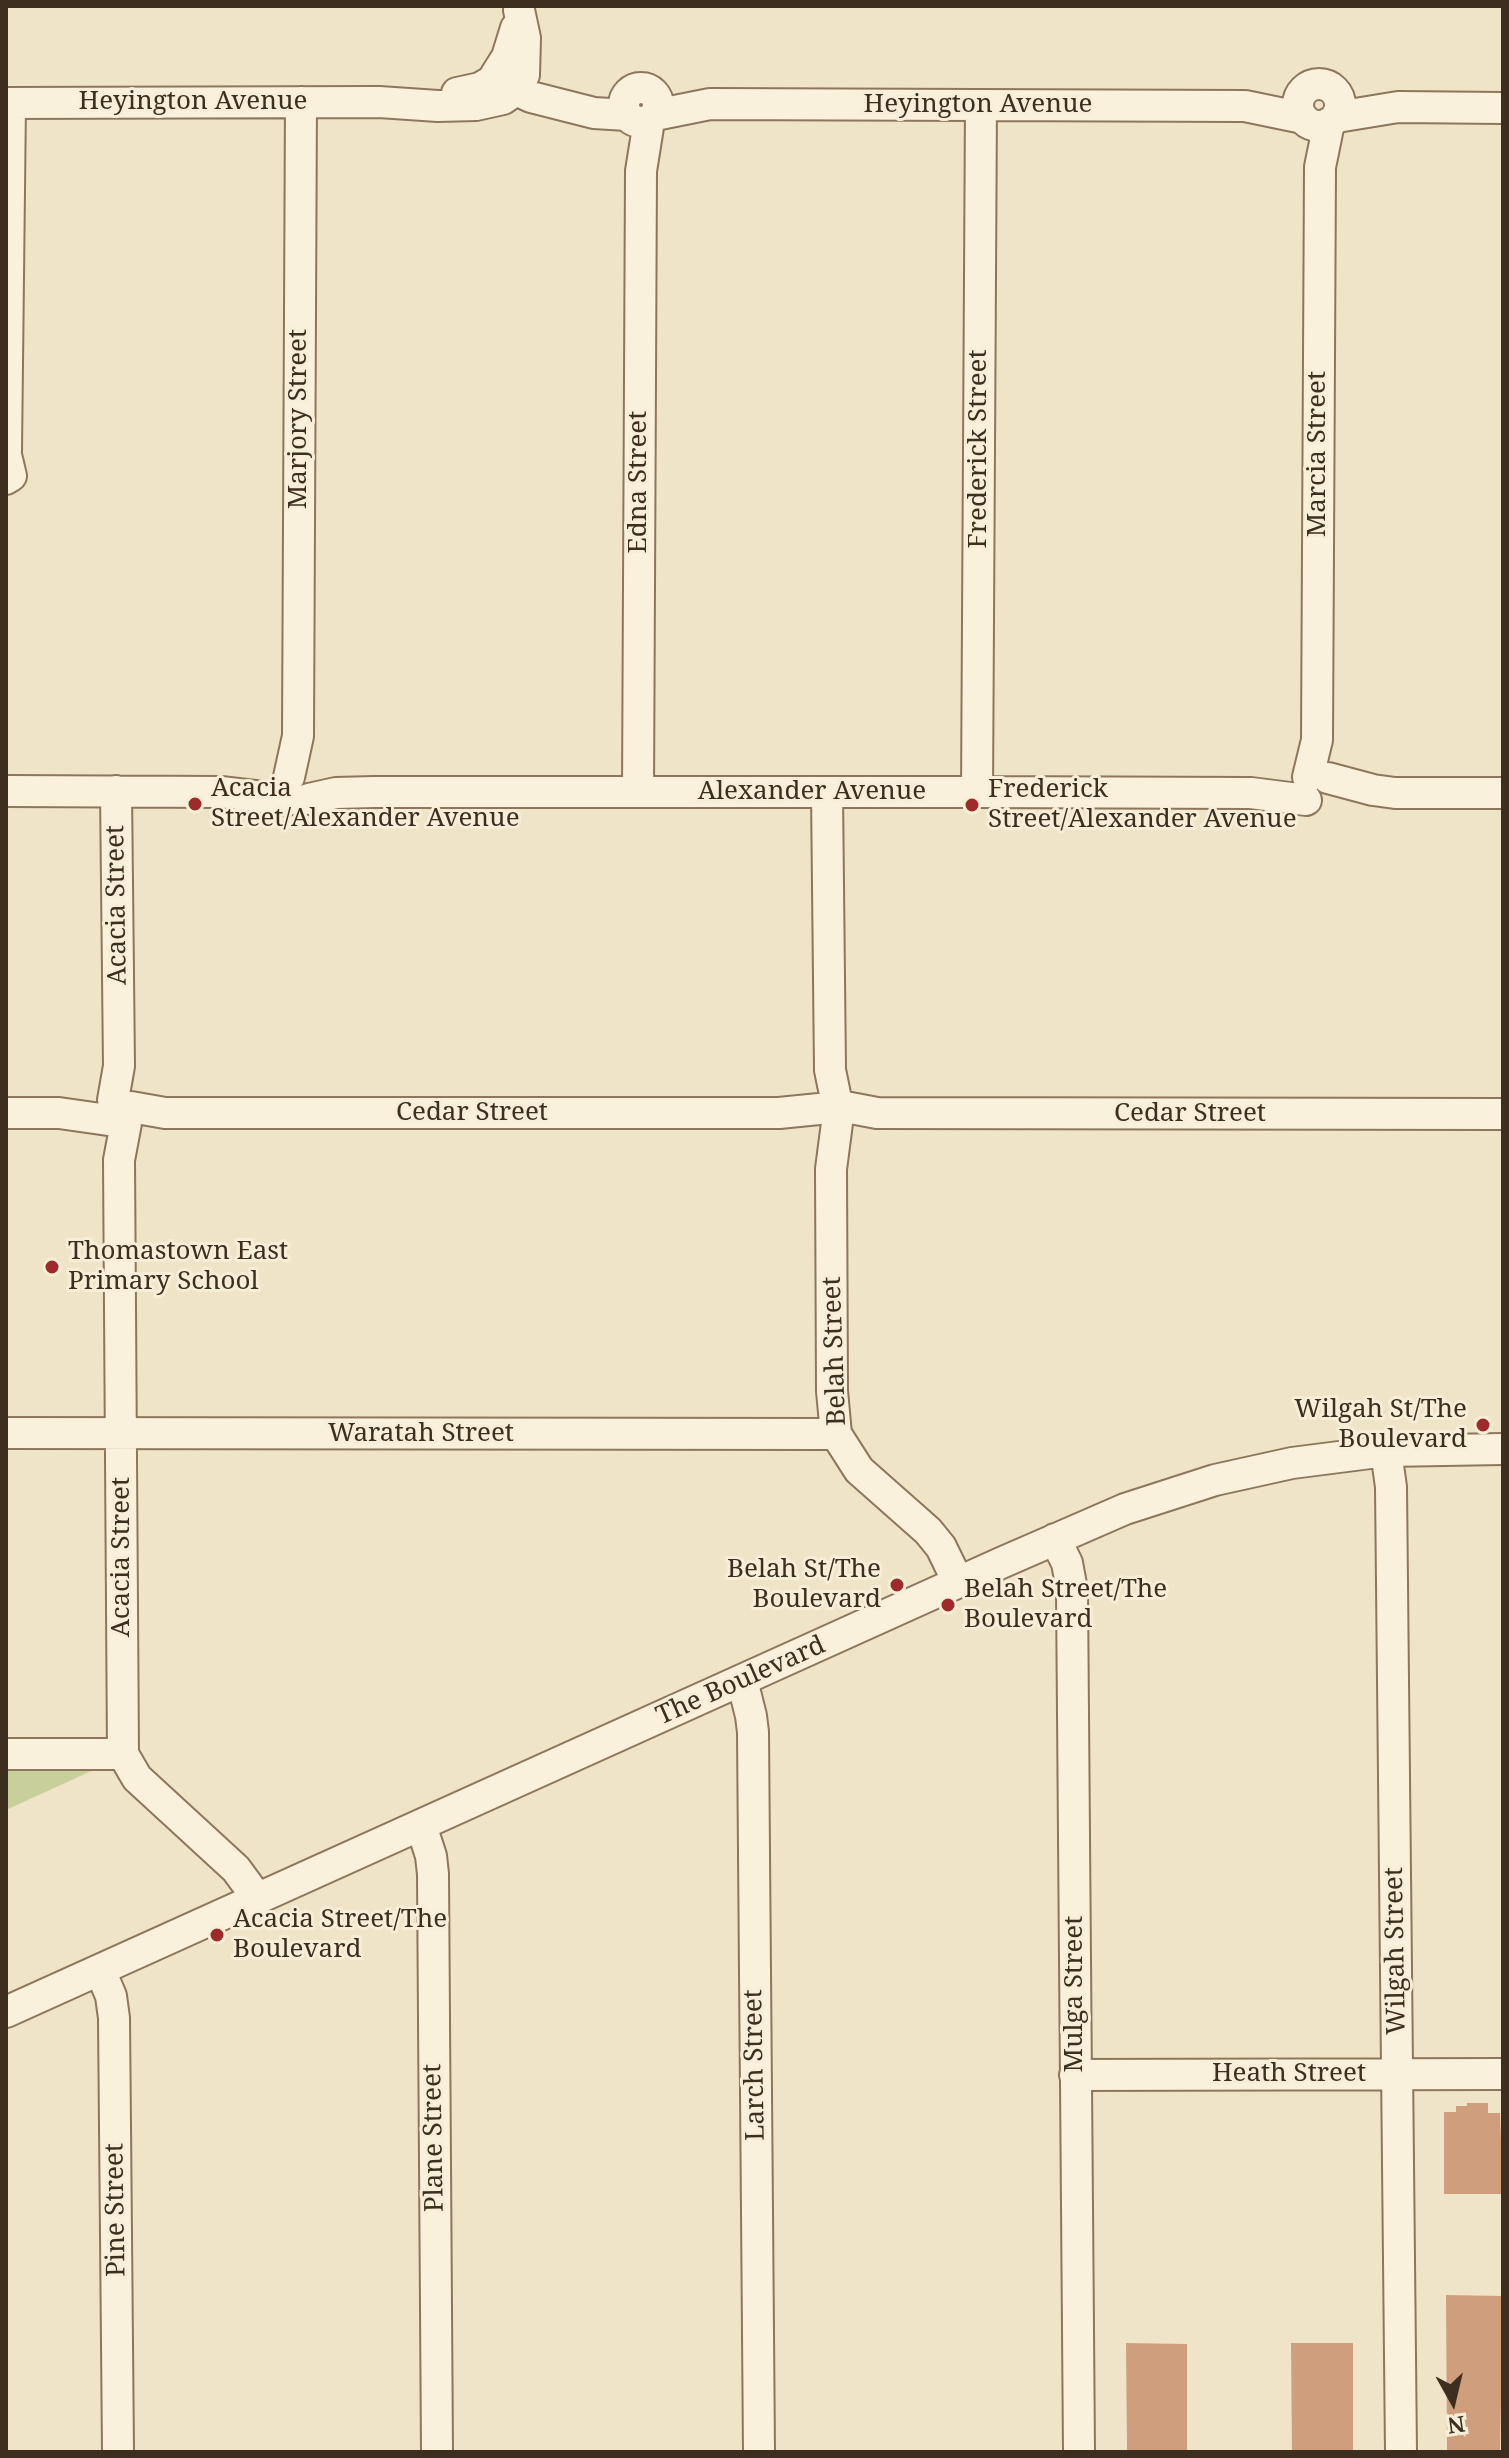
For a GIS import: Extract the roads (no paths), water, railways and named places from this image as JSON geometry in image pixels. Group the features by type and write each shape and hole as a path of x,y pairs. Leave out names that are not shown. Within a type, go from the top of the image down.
{"street":[{"path":"513,79 507,57 519,8"},
{"name":"Heyington Avenue","path":"8,103 379,102 467,92 492,81 513,79 641,110 710,104 1245,106 1319,111 1356,95 1398,107 1503,108"},
{"name":"Marjory Street","path":"297,785 301,102"},
{"path":"6,479 11,476 6,453 8,103"},
{"name":"Frederick Street","path":"977,792 981,105"},
{"name":"Edna Street","path":"638,792 641,110"},
{"name":"Marcia Street","path":"1317,785 1319,111"},
{"name":"Alexander Avenue","path":"6,791 221,792 341,783 374,792 1251,793 1317,785 1373,790 1503,793"},
{"name":"Acacia Street","path":"116,791 123,1754"},
{"name":"Belah Street","path":"827,793 832,1391 836,1434 859,1470 928,1531 941,1547 958,1582"},
{"name":"Cedar Street","path":"6,1113 1503,1114"},
{"name":"Waratah Street","path":"6,1433 836,1434"},
{"name":"The Boulevard","path":"6,2012 1125,1509 1215,1480 1292,1463 1386,1451 1503,1449"},
{"name":"Wilgah Street","path":"1386,1451 1391,1487 1401,2452"},
{"name":"Mulga Street","path":"1055,1539 1067,1563 1072,1590 1079,2452"},
{"name":"Larch Street","path":"742,1680 753,1732 759,2452"},
{"path":"6,1754 123,1754 137,1778 236,1869 258,1899"},
{"name":"Plane Street","path":"421,1825 433,1874 437,2452"},
{"name":"Pine Street","path":"100,1970 111,1996 114,2018 118,2452"},
{"name":"Heath Street","path":"1075,2075 1503,2074"}],"place":[{"name":"Acacia Street/Alexander Avenue","path":"195,804"},
{"name":"Frederick Street/Alexander Avenue","path":"972,805"},
{"name":"Thomastown East Primary School","path":"52,1267"},
{"name":"Wilgah St/The Boulevard","path":"1483,1425"},
{"name":"Belah St/The Boulevard","path":"897,1585"},
{"name":"Belah Street/The Boulevard","path":"948,1605"},
{"name":"Acacia Street/The Boulevard","path":"217,1935"}]}
